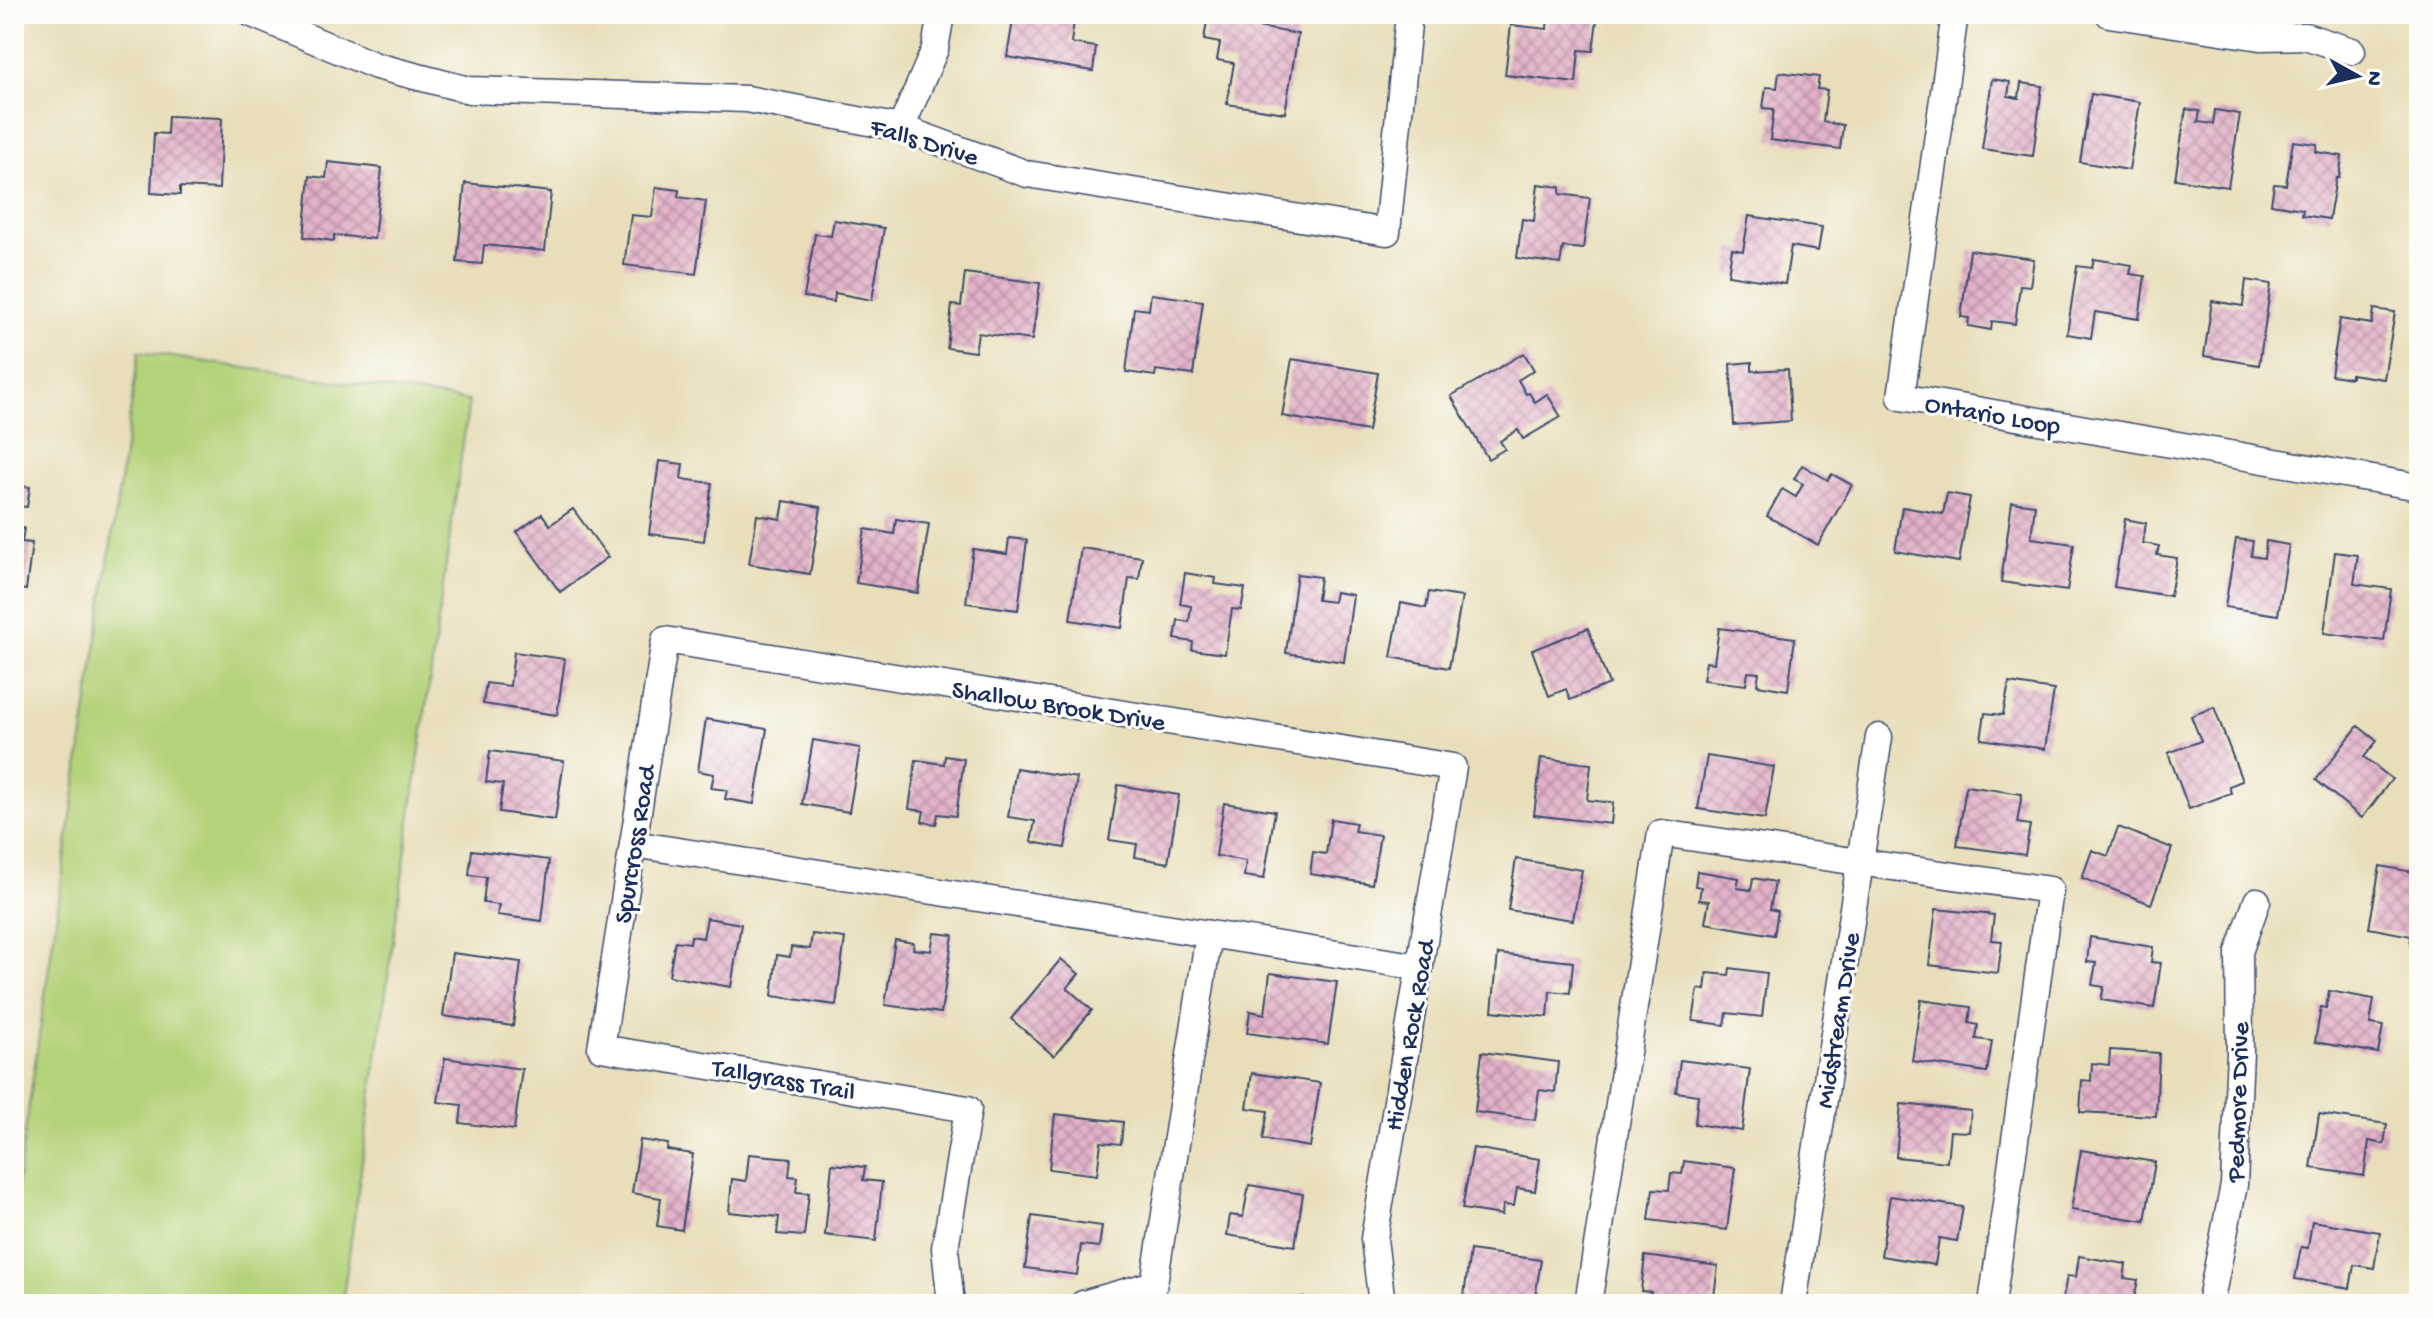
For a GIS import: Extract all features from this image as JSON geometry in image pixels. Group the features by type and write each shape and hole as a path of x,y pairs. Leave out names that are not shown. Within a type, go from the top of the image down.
{"street":[{"name":"Falls Drive","path":"252,14 376,66 469,90 747,99 901,128 1027,174 1387,232 1409,14"},
{"path":"901,128 935,49 941,14"},
{"name":"Ontario Loop","path":"1955,14 1901,397 2419,487"},
{"path":"2109,14 2260,37 2305,36 2352,51"},
{"name":"Shallow Brook Drive","path":"665,640 1453,767"},
{"name":"Spurcross Road","path":"601,1048 665,640"},
{"name":"Midstream Drive","path":"1793,1304 1879,737"},
{"name":"Hidden Rock Road","path":"1382,1304 1374,1239 1453,767"},
{"path":"1588,1304 1661,833 2050,890 1992,1304"},
{"path":"633,844 1420,967"},
{"name":"Pedmore Drive","path":"2210,1304 2234,1185 2240,1052 2239,952 2257,901"},
{"path":"1083,1304 1154,1284 1209,934"},
{"name":"Tallgrass Trail","path":"601,1048 968,1109 945,1248 951,1304"}],"green space":[{"path":"139,352 469,401 342,1304 14,1304 14,1207"}],"building":[{"path":"1014,14 1075,14 1071,43 1096,47 1093,71 1007,57"},
{"path":"1208,14 1260,14 1258,27 1298,34 1285,113 1227,104 1234,63 1217,60 1220,43 1204,40"},
{"path":"1548,15 1597,20 1593,51 1579,50 1576,83 1505,75 1511,25 1547,29"},
{"path":"1779,72 1819,77 1817,89 1827,90 1823,122 1843,125 1840,149 1770,140 1774,109 1763,108 1766,87 1777,88"},
{"path":"1992,79 2010,82 2008,96 2019,98 2021,83 2042,86 2033,156 1982,149"},
{"path":"2091,94 2140,102 2129,170 2080,162"},
{"path":"14,100 22,100 18,188 14,188"},
{"path":"2186,109 2200,111 2198,122 2213,124 2215,110 2240,114 2228,187 2175,179"},
{"path":"168,116 222,118 219,189 180,187 180,195 151,193 154,133 167,134"},
{"path":"2293,141 2317,144 2316,152 2342,156 2329,219 2302,215 2303,209 2271,204 2274,184 2286,185"},
{"path":"328,162 382,168 374,239 334,235 334,241 304,237 310,176 326,178"},
{"path":"465,183 551,192 545,251 484,245 482,264 457,262"},
{"path":"1538,184 1560,187 1560,194 1590,198 1583,249 1563,247 1560,264 1517,258 1522,219 1534,221"},
{"path":"656,187 679,190 678,197 706,201 696,274 624,265 631,215 652,217"},
{"path":"1749,216 1822,227 1818,251 1791,246 1785,284 1728,275 1732,249 1743,251"},
{"path":"834,220 884,228 872,300 835,293 834,302 804,297 815,234 831,236"},
{"path":"1970,250 2034,259 2030,286 2020,285 2015,324 1992,321 1991,330 1968,326 1969,318 1961,317"},
{"path":"2094,259 2132,265 2130,274 2145,276 2139,319 2095,312 2091,338 2067,334 2077,266 2092,268"},
{"path":"965,273 1040,283 1032,340 978,333 975,352 947,348 952,305 961,306"},
{"path":"2246,280 2271,284 2259,365 2204,356 2212,301 2243,306"},
{"path":"1151,294 1203,301 1193,375 1156,370 1155,376 1126,372 1134,308 1149,310"},
{"path":"2374,309 2395,312 2384,379 2351,374 2351,378 2331,375 2340,319 2372,324"},
{"path":"1524,353 1534,370 1518,380 1526,394 1529,393 1535,402 1547,394 1561,417 1523,439 1518,430 1500,441 1505,449 1488,459 1451,396"},
{"path":"1292,359 1378,373 1368,431 1282,416"},
{"path":"1752,362 1752,371 1788,369 1791,421 1734,425 1730,364"},
{"path":"659,461 683,464 681,479 712,483 704,541 649,534"},
{"path":"1802,465 1828,480 1832,474 1852,485 1818,545 1767,516 1782,489 1796,497 1803,484 1794,479"},
{"path":"14,485 30,487 27,507 19,506 16,527 24,528 22,542 32,543 26,590 14,588"},
{"path":"1947,493 1970,497 1959,562 1895,551 1902,507 1943,514"},
{"path":"784,501 821,507 810,574 749,564 757,515 781,519"},
{"path":"2012,502 2035,505 2031,538 2074,544 2067,591 2001,582"},
{"path":"573,509 608,557 560,592 517,532 542,514 550,525"},
{"path":"896,519 929,524 918,593 856,583 865,529 894,534"},
{"path":"2125,519 2146,523 2143,543 2159,546 2157,555 2177,558 2170,596 2114,587"},
{"path":"1009,538 1027,540 1018,610 966,603 973,549 1007,554"},
{"path":"2236,539 2253,541 2251,556 2264,558 2266,541 2289,545 2278,615 2225,607"},
{"path":"1081,548 1142,557 1139,579 1129,578 1122,628 1070,620"},
{"path":"2335,552 2358,555 2354,584 2391,589 2384,641 2324,633"},
{"path":"1185,573 1216,578 1215,584 1245,588 1241,610 1232,609 1225,654 1192,650 1193,642 1175,639 1178,620 1189,622 1191,606 1180,604"},
{"path":"1297,574 1320,577 1317,600 1333,602 1335,592 1353,595 1344,662 1286,653"},
{"path":"1429,592 1462,597 1449,668 1391,657 1401,603 1426,608"},
{"path":"1588,628 1609,684 1570,700 1566,689 1549,696 1532,650"},
{"path":"1719,628 1795,638 1788,690 1757,685 1759,673 1748,672 1746,685 1703,680 1706,662 1714,663"},
{"path":"514,652 565,659 557,715 483,704 486,683 510,686"},
{"path":"2009,683 2054,690 2045,749 1981,739 1985,713 2003,715"},
{"path":"2214,707 2242,781 2229,786 2231,793 2189,809 2168,753 2201,741 2191,716"},
{"path":"706,719 767,729 754,804 725,799 727,790 711,788 714,774 698,771"},
{"path":"2358,726 2377,741 2364,757 2392,779 2362,818 2316,780"},
{"path":"813,740 860,748 849,812 802,804"},
{"path":"490,751 564,761 555,820 499,812 503,784 486,782"},
{"path":"945,756 964,759 956,816 938,814 936,824 922,822 924,811 909,809 916,760 944,764"},
{"path":"1707,756 1774,767 1765,819 1698,809"},
{"path":"1541,758 1591,764 1587,800 1613,803 1611,824 1534,815"},
{"path":"1016,768 1077,778 1065,848 1031,842 1035,821 1008,817"},
{"path":"1118,785 1179,795 1168,863 1135,857 1137,844 1109,840"},
{"path":"1966,786 2022,794 2017,823 2030,825 2025,855 1957,846"},
{"path":"1224,803 1275,811 1264,879 1244,876 1246,861 1216,856"},
{"path":"1331,819 1356,823 1354,831 1380,835 1372,884 1310,874 1313,852 1326,854"},
{"path":"2118,827 2172,848 2151,904 2082,878 2092,850 2108,856"},
{"path":"472,850 549,860 542,921 497,915 499,905 483,903 486,877 469,875"},
{"path":"1516,859 1582,870 1573,920 1508,910"},
{"path":"2380,866 2419,873 2419,947 2410,945 2411,936 2369,928"},
{"path":"1697,871 1739,878 1737,888 1751,890 1753,878 1775,882 1770,909 1778,911 1774,935 1705,923 1709,901 1699,900 1701,887 1695,886"},
{"path":"1936,909 1994,915 1991,940 2002,941 1998,973 1929,965"},
{"path":"707,918 741,924 731,987 669,976 675,941 690,943 691,936 703,938"},
{"path":"934,933 953,935 941,1013 885,1005 895,940 914,943 913,949 931,951"},
{"path":"812,934 845,938 836,1005 772,996 777,955 790,957 791,947 810,949"},
{"path":"2090,937 2153,947 2151,962 2161,963 2154,1008 2101,1000 2104,987 2092,985 2096,963 2087,962"},
{"path":"452,953 521,962 513,1026 443,1016"},
{"path":"1498,954 1573,962 1570,993 1550,991 1548,1017 1492,1011"},
{"path":"1061,959 1079,974 1067,988 1092,1010 1054,1056 1011,1019"},
{"path":"1730,968 1767,973 1762,1017 1727,1013 1725,1025 1693,1021 1698,989 1705,990 1707,973 1729,975"},
{"path":"1270,973 1337,982 1328,1044 1247,1033 1250,1011 1265,1014"},
{"path":"2329,991 2374,999 2370,1024 2383,1026 2378,1053 2315,1042 2321,1007 2326,1008"},
{"path":"1921,1000 1971,1007 1969,1023 1978,1025 1976,1039 1992,1041 1987,1072 1912,1061"},
{"path":"2110,1050 2159,1053 2156,1116 2080,1112 2082,1080 2091,1081 2092,1063 2109,1065"},
{"path":"1482,1052 1558,1062 1555,1092 1539,1090 1535,1120 1475,1112"},
{"path":"445,1058 522,1069 514,1130 460,1123 462,1105 438,1102"},
{"path":"1680,1060 1750,1069 1742,1131 1695,1124 1698,1095 1676,1092"},
{"path":"1252,1073 1320,1083 1310,1147 1263,1139 1268,1111 1247,1108"},
{"path":"1901,1104 1971,1111 1969,1132 1950,1131 1947,1162 1896,1157"},
{"path":"1055,1114 1123,1122 1121,1144 1101,1142 1097,1175 1049,1169"},
{"path":"2319,1114 2387,1124 2384,1144 2369,1141 2364,1176 2311,1168"},
{"path":"640,1140 668,1144 667,1150 693,1154 682,1230 657,1226 661,1198 632,1193"},
{"path":"1473,1148 1540,1159 1535,1191 1517,1188 1514,1206 1503,1205 1502,1215 1462,1209"},
{"path":"2081,1150 2155,1162 2145,1221 2071,1210"},
{"path":"749,1154 791,1158 789,1176 798,1177 796,1192 809,1193 804,1236 777,1234 779,1217 729,1212 732,1179 746,1181"},
{"path":"1684,1161 1735,1168 1727,1230 1649,1220 1653,1189 1669,1190 1671,1173 1682,1174"},
{"path":"832,1164 865,1167 863,1180 882,1182 876,1241 825,1235"},
{"path":"1249,1185 1303,1194 1295,1246 1227,1235 1230,1215 1243,1217"},
{"path":"1890,1196 1963,1207 1957,1241 1939,1238 1935,1265 1881,1256"},
{"path":"1032,1216 1102,1226 1099,1247 1081,1245 1077,1275 1025,1268"},
{"path":"2312,1221 2380,1232 2374,1268 2354,1265 2350,1288 2295,1279 2301,1247 2308,1248"},
{"path":"1470,1250 1541,1260 1534,1304 1463,1304"},
{"path":"1645,1256 1718,1266 1713,1304 1649,1304 1651,1292 1641,1291"},
{"path":"2079,1256 2126,1264 2124,1278 2138,1280 2133,1304 2062,1304 2067,1276 2076,1277"},
{"path":"1304,1297 1305,1304 1270,1304 1270,1302"},
{"path":"1872,1297 1907,1302 1907,1304 1871,1304"}]}
